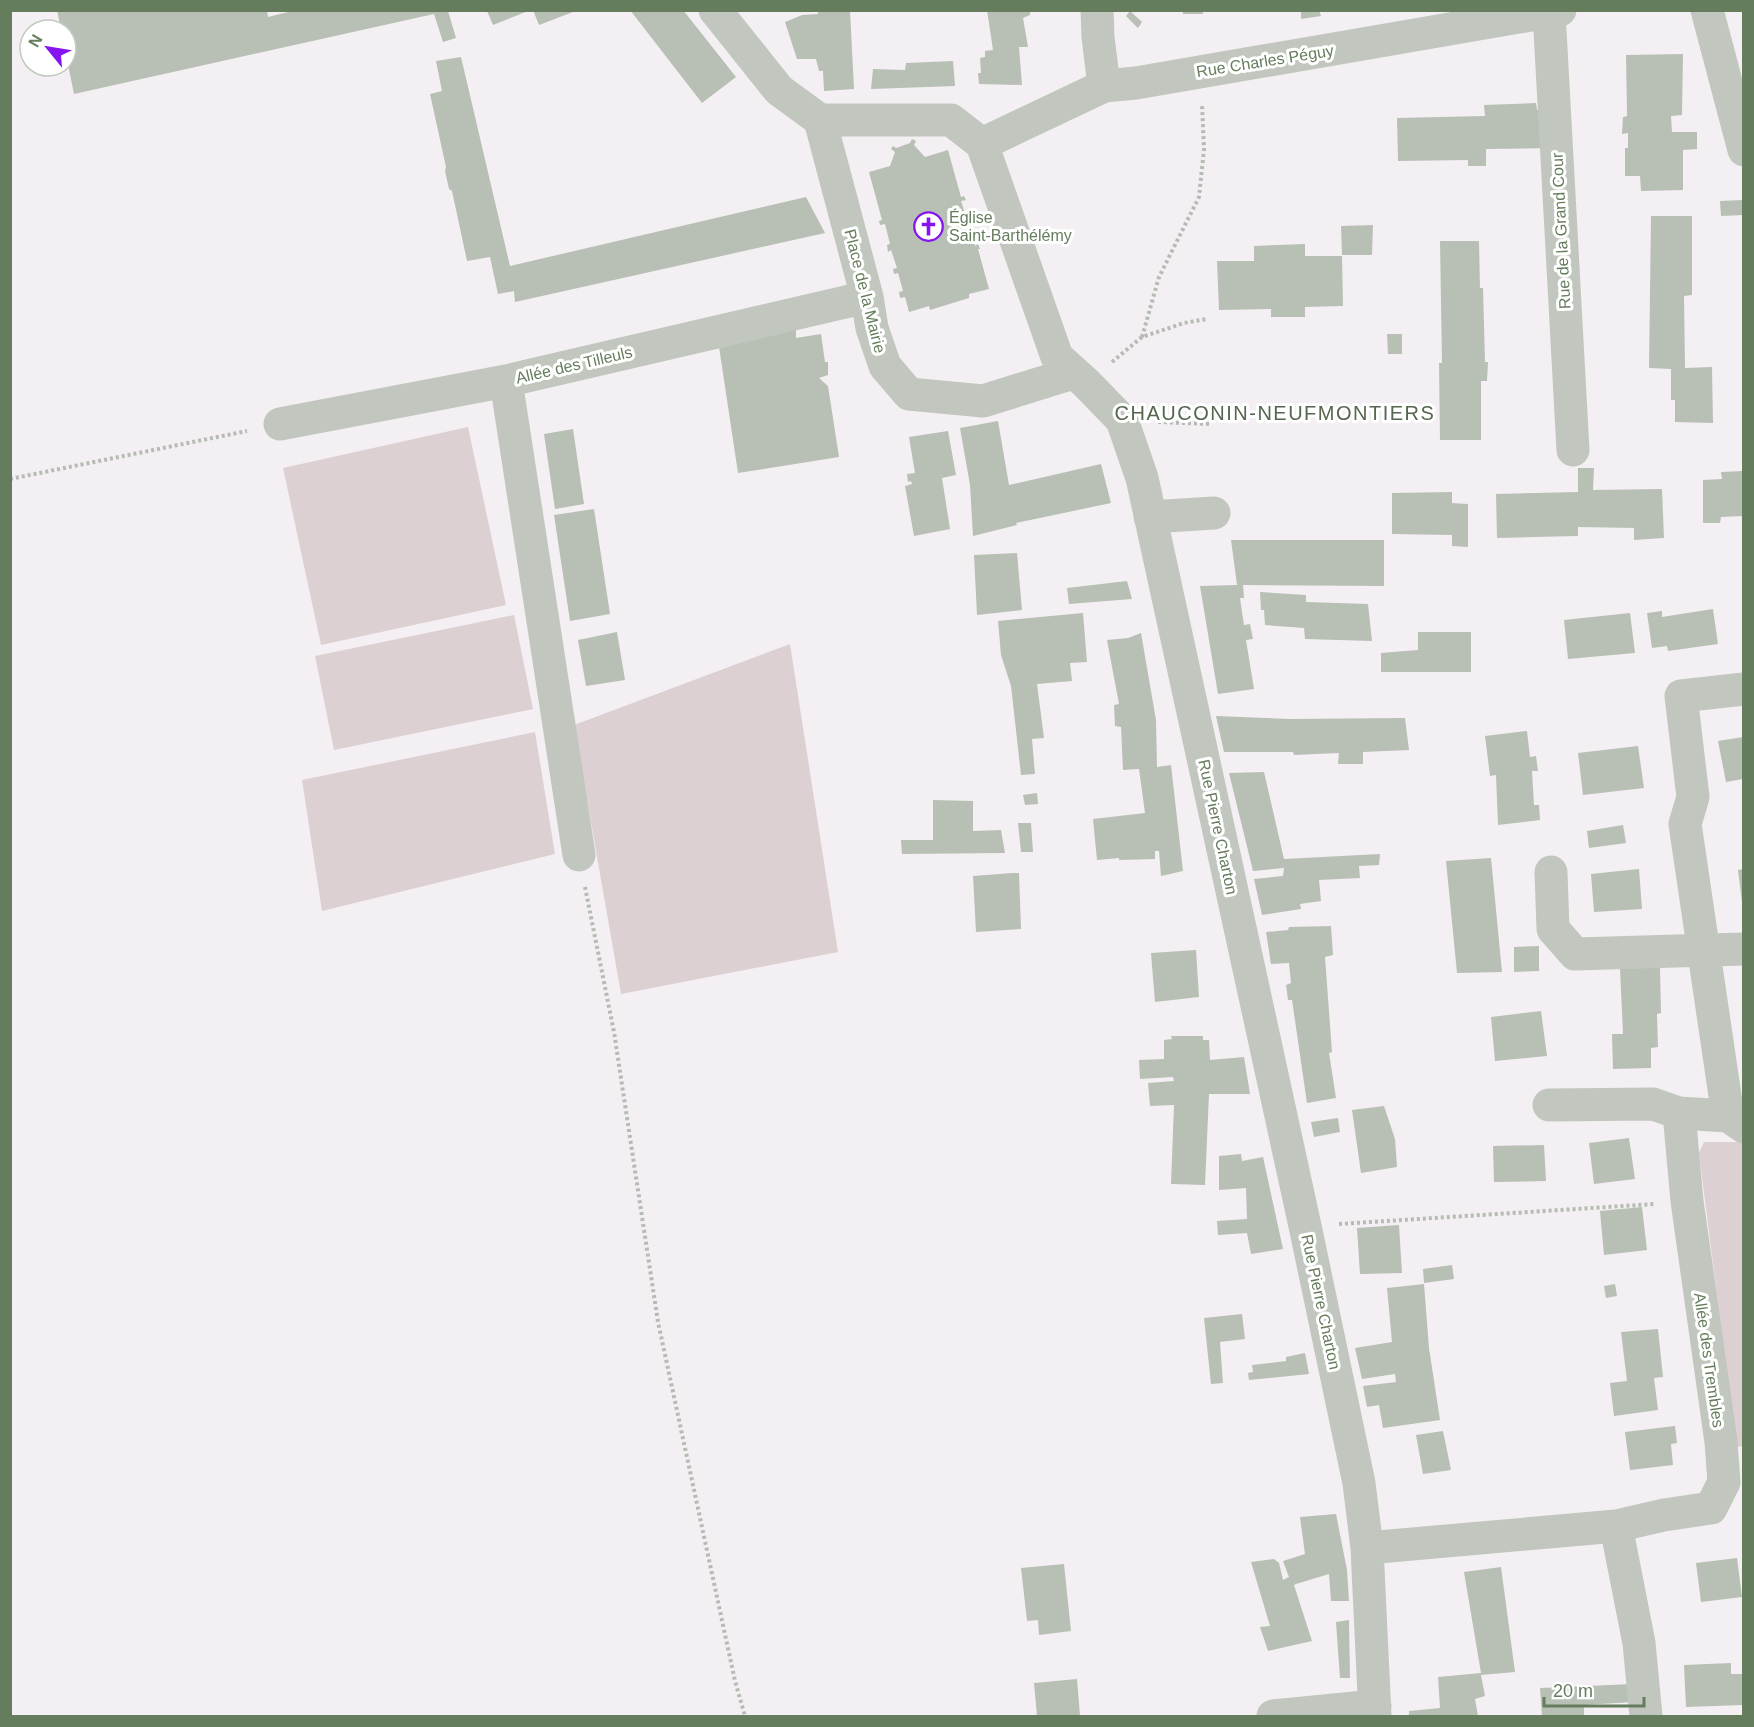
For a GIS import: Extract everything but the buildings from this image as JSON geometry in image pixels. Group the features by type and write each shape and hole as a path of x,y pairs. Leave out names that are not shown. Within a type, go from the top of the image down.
{"street":[{"path":"715,10 779,90 820,120 951,120 982,144"},
{"path":"1097,10 1104,86"},
{"path":"1707,10 1743,150"},
{"name":"Rue Charles Péguy","path":"982,144 1104,86 1136,83 1201,71 1458,20 1554,11"},
{"name":"Rue de la Grand Cour","path":"1554,11 1573,450"},
{"name":"Place de la Mairie","path":"820,120 867,297 872,328 885,366 909,394 983,401 1079,378"},
{"name":"Rue Pierre Charton","path":"982,144 1057,357 1122,420 1142,478 1359,1483 1367,1548 1375,1711"},
{"name":"Allée des Tilleuls","path":"280,424 506,381 867,297"},
{"path":"506,381 579,855"},
{"path":"1150,517 1214,513"},
{"path":"1549,1105 1653,1104 1679,1113 1736,1121 1685,824 1693,797 1681,696 1743,689"},
{"path":"1551,872 1553,929 1575,954 1743,949"},
{"name":"Allée des Trembles","path":"1367,1548 1616,1526 1664,1515 1711,1508 1724,1482 1721,1442 1687,1202 1679,1113"},
{"path":"1616,1526 1639,1643 1646,1716"},
{"path":"1273,1716 1375,1711"}],"path":[{"path":"1142,337 1159,277 1200,197 1204,149 1201,71"},
{"path":"1079,378 1142,337 1184,323 1207,319"},
{"path":"1122,420 1211,424"},
{"path":"10,478 280,424"},
{"path":"579,855 614,1032 658,1322 745,1716"},
{"path":"1305,1226 1687,1202"}],"shaded area":[{"path":"468,427 506,605 321,645 283,468"},
{"path":"514,615 533,709 334,750 315,656"},
{"path":"790,644 838,952 621,994 574,725"},
{"path":"535,732 555,854 322,911 302,780"},
{"path":"1704,1142 1743,1142 1743,1446 1736,1447 1699,1153"}],"place":[{"name":"Église Saint-Barthélémy","path":"928,226"}],"district":[{"name":"CHAUCONIN-NEUFMONTIERS","path":"1275,413"}]}
